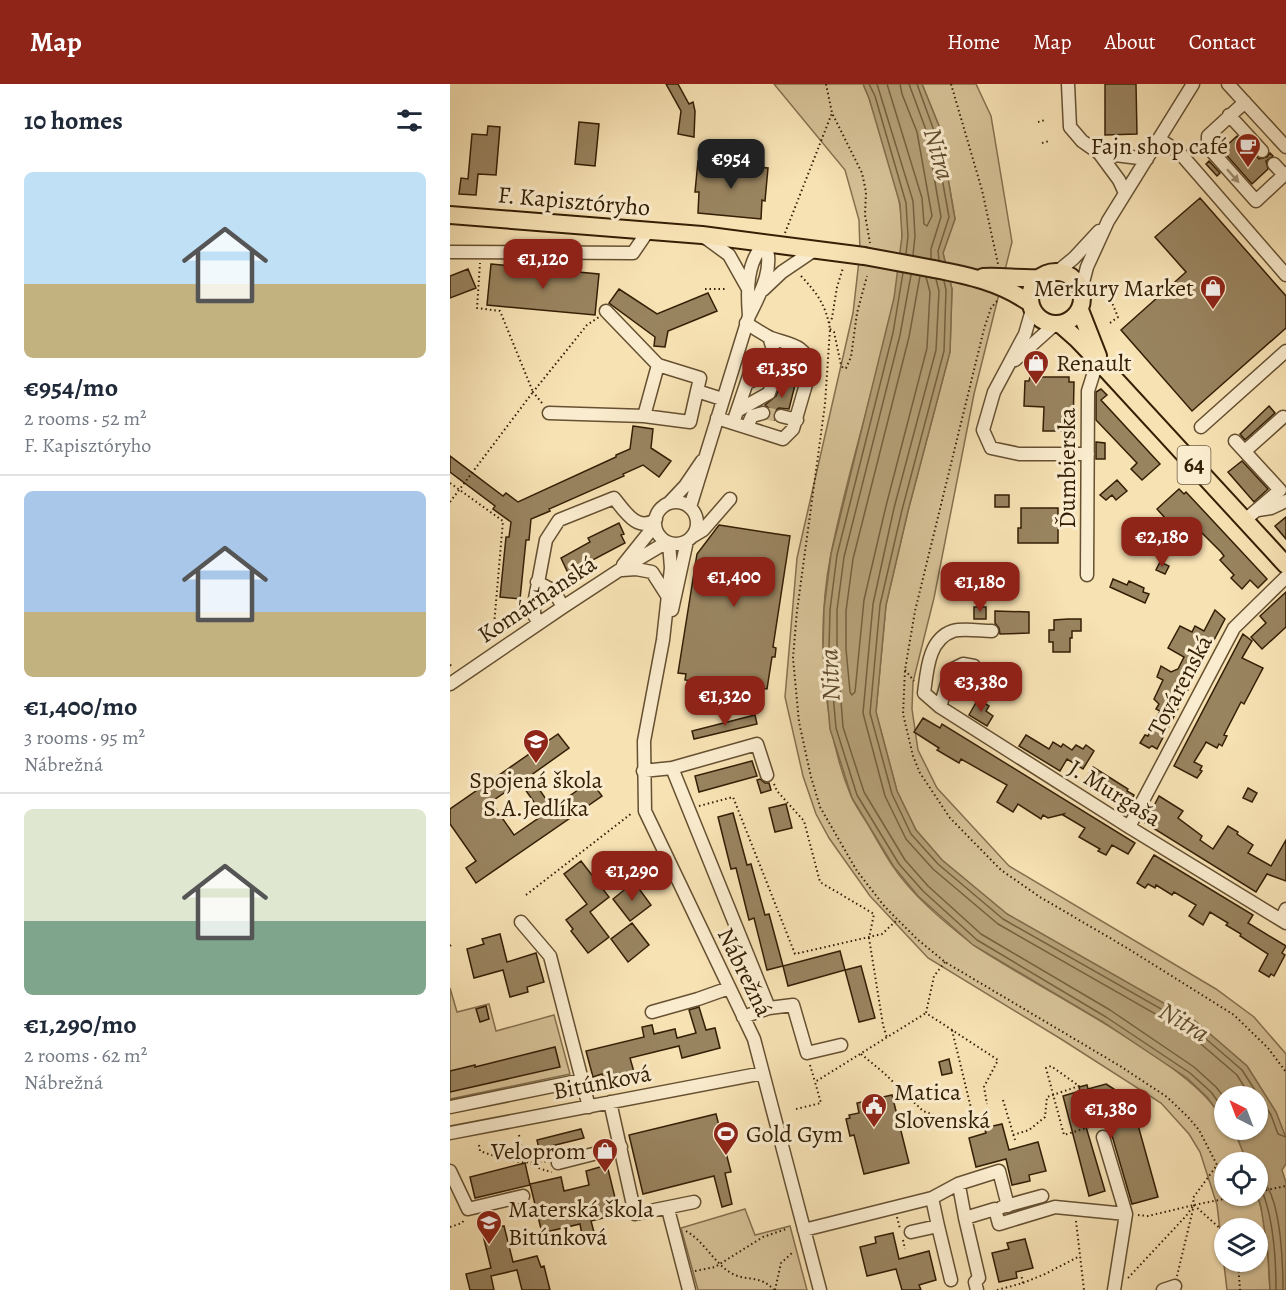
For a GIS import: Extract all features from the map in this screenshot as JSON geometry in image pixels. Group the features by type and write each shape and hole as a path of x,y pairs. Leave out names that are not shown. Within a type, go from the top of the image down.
{"main road":[{"name":"F. Kapisztóryho","path":"450,215 702,235 765,243"},
{"name":"64","path":"765,243 816,249 867,251 980,278 1017,294 1041,320 1057,324 1102,365 1251,515 1286,565"},
{"name":"64","path":"980,278 1006,276 1028,279 1039,278 1050,272 1058,272"},
{"path":"1058,272 1072,277 1082,290"},
{"path":"1031,307 1031,289 1039,278"},
{"name":"64","path":"1082,290 1083,302 1080,310 1102,365"},
{"path":"1057,324 1070,321 1080,310"}],"street":[{"path":"1068,84 1070,127 1082,141 1099,153 1119,180 1125,193"},
{"path":"1082,290 1087,267 1108,221 1192,84"},
{"path":"1228,84 1286,147"},
{"path":"1245,102 1213,130 1207,141 1208,147 1256,201 1285,174 1274,164"},
{"path":"1229,115 1259,149 1247,155"},
{"path":"1159,139 1179,152 1286,275"},
{"path":"1099,153 1147,159"},
{"path":"1058,272 1108,221"},
{"path":"450,252 633,253 648,231"},
{"path":"702,235 729,255 747,287"},
{"path":"765,243 770,255 762,290 747,320 747,287 756,252 765,243"},
{"path":"762,290 782,272 816,249"},
{"path":"1031,307 1025,334 994,392 983,430 991,448 1019,454 1088,454"},
{"path":"549,413 644,416 690,422 699,378 658,365 606,311"},
{"path":"735,417 747,427 783,439 793,429 797,420 811,367 809,360 798,346 769,337 747,320"},
{"name":"Komárňanská","path":"450,684 618,571 668,543 682,543 690,539 697,524 692,509 695,491 701,478 704,457 747,320"},
{"path":"1010,365 1057,324"},
{"path":"769,337 774,352 782,356 809,360"},
{"path":"1201,427 1286,351"},
{"path":"717,418 735,417 770,393 782,356"},
{"path":"735,417 751,370 782,356"},
{"path":"644,416 658,365"},
{"name":"Ďumbierska","path":"1087,575 1088,391 1094,372 1102,365"},
{"path":"747,383 778,369"},
{"path":"741,398 773,382"},
{"path":"697,391 722,399"},
{"path":"747,427 752,416 763,413"},
{"path":"781,416 797,420"},
{"path":"1245,452 1283,417"},
{"path":"1235,441 1280,490 1251,515"},
{"name":"Komárňanská","path":"618,571 655,522 660,509 669,503 684,486 704,457"},
{"path":"539,623 534,615 537,582 546,540 559,520 614,498 637,523 644,525 655,522 659,535 668,543"},
{"path":"690,539 703,530 730,499"},
{"path":"1251,515 1286,501"},
{"path":"669,503 680,502 692,509 716,513"},
{"name":"Nábrežná","path":"663,640 678,592 690,539"},
{"name":"Nábrežná","path":"668,543 671,568 663,640 644,741 645,811 754,1039 820,1290"},
{"path":"618,571 636,568 652,572 668,597"},
{"name":"Továrenská","path":"1129,827 1234,628 1286,576"},
{"path":"537,582 554,591 563,607"},
{"name":"J. Murgaša","path":"992,631 953,631 938,640 929,661 924,693 940,707 1129,827 1284,917"},
{"path":"940,707 951,670 963,664 974,666"},
{"path":"643,771 672,768 758,744 767,774"},
{"path":"672,768 769,1008"},
{"path":"522,922 550,956 589,1107"},
{"path":"652,1012 729,988"},
{"path":"743,1017 769,1008 793,1005 807,1053 841,1045"},
{"name":"Bitúnková","path":"450,1133 762,1073"},
{"path":"450,1107 582,1080"},
{"path":"610,1102 635,1214 694,1202"},
{"path":"1103,1137 1126,1214 1114,1290"},
{"path":"555,1166 621,1147"},
{"path":"450,1171 468,1209 523,1196"},
{"path":"804,1230 932,1198 958,1184 999,1172 1008,1206"},
{"path":"960,1191 979,1278 975,1282 977,1290"},
{"path":"965,1218 1042,1196"},
{"path":"932,1198 951,1280"},
{"path":"995,1209 999,1224 1055,1207 1126,1214"},
{"path":"668,1209 688,1290"},
{"path":"911,1232 938,1226"}],"path":[{"path":"826,84 830,92 832,113 862,173 866,192 867,251"},
{"path":"951,84 982,190 998,267"},
{"path":"785,233 832,113"},
{"path":"1038,122 1045,120"},
{"path":"1042,143 1049,141"},
{"path":"481,252 477,308 500,311 533,392 549,413"},
{"path":"829,323 843,268"},
{"path":"801,276 821,298 830,329 829,375 794,637 795,682 805,751 820,807 857,871 897,920 945,962 1120,1066 1177,1106 1198,1130 1217,1165 1193,1198 1194,1205 1169,1288"},
{"path":"830,329 834,332 841,365 846,368 851,357 857,313 867,276"},
{"path":"705,289 725,289"},
{"path":"1000,297 991,308 984,329 910,632 902,700 913,756 920,773 939,804 1000,870 1234,1016 1268,1047 1286,1072"},
{"path":"1110,298 1118,316 1110,323"},
{"path":"450,502 587,325 606,311"},
{"path":"450,483 503,521 493,637"},
{"path":"767,774 774,781 777,791 804,822 820,882 874,914 869,938 887,1038"},
{"path":"696,807 733,797 795,954 882,934 897,920"},
{"path":"526,895 632,813"},
{"path":"815,1082 926,1013 934,976 945,962"},
{"path":"926,1013 998,1060 984,1087 987,1104"},
{"path":"952,1030 971,1108"},
{"path":"796,1109 821,1103 807,1053"},
{"path":"861,1054 923,1111 939,1117"},
{"path":"1013,1135 1029,1130 1045,1117 1047,1097 1053,1094 1078,1086 1051,1066 1046,1068 1053,1094 1064,1134 1099,1124 1103,1137"},
{"path":"1003,1100 1015,1140"},
{"path":"519,1135 523,1155 529,1163 540,1169 555,1166"},
{"path":"479,1145 480,1151 505,1160 555,1166"},
{"path":"1268,1190 1286,1186"},
{"path":"1126,1214 1148,1216 1214,1201"},
{"path":"1194,1205 1214,1223"},
{"path":"1127,1280 1194,1205"},
{"path":"1074,1209 1084,1290"},
{"path":"450,1227 462,1223"},
{"path":"672,1225 699,1239 720,1264 738,1276 764,1281 775,1290 781,1263 792,1253"},
{"path":"684,1271 716,1267 763,1237 786,1228"},
{"path":"997,1290 1045,1274 1080,1256"},
{"path":"1239,1272 1240,1290"},
{"path":"1021,1274 1023,1283"}],"shaded area":[{"path":"774,84 863,84 891,166 901,218 901,253 893,305 841,509 826,583 824,676 828,708 841,769 851,796 886,856 900,876 929,907 971,943 995,959 1156,1056 1191,1083 1214,1107 1214,1140 1238,1140 1243,1152 1214,1152 1214,1196 1200,1152 1189,1134 1161,1103 928,958 870,896 829,838 816,814 803,776 785,697 797,558 853,313 860,252 859,220 845,170"},
{"path":"922,84 976,84 991,116 1012,242 974,394 934,598 913,682 912,709 918,750 937,788 1009,866 1216,989 1254,1017 1286,1054 1286,1138 1276,1112 1268,1099 1268,1086 1260,1086 1247,1066 1195,1021 1007,914 942,860 916,830 897,791 876,712 886,605 950,352 952,289 943,253 955,219 939,126"},
{"path":"450,988 457,1012 489,1004 496,1031 554,1015 570,1074 450,1099"},
{"path":"1217,1206 1260,1206 1262,1218 1219,1218"},
{"path":"745,1209 755,1235 790,1226 807,1290 698,1290 681,1228"},
{"path":"1268,1254 1270,1290 1227,1290 1225,1272 1268,1272"}],"water":[{"name":"Nitra","path":"863,84 922,84 939,126 955,219 943,253 952,289 950,352 886,605 876,712 897,791 916,830 942,860 1007,914 1195,1021 1247,1066 1260,1086 1214,1086 1214,1106 1187,1078 1103,1022 973,945 918,896 894,867 852,798 830,729 823,649 824,609 831,554 894,298 902,236 900,204"},
{"path":"1268,1099 1276,1112 1286,1138 1286,1164 1282,1170 1286,1182 1286,1290 1270,1290 1268,1218 1263,1218 1261,1206 1268,1206 1268,1152 1243,1152 1238,1140 1268,1140"}],"building":[{"path":"666,84 678,84 689,104 693,102 694,137 678,134 681,111"},
{"path":"1105,84 1136,84 1137,134 1105,135"},
{"path":"579,122 599,124 595,166 575,164"},
{"path":"488,126 500,127 496,175 478,174 476,195 459,194 461,178 468,179 472,134 487,135"},
{"path":"1237,136 1259,159 1267,157 1270,153 1273,156 1266,161 1268,169 1252,184 1222,150"},
{"path":"698,161 768,168 761,219 698,213 699,192 695,192"},
{"path":"1209,161 1220,173 1217,176 1206,164"},
{"name":"Merkury Market","path":"1200,198 1286,296 1286,328 1192,411 1121,330 1186,272 1155,237"},
{"path":"491,264 599,274 595,315 487,305"},
{"path":"468,269 476,288 450,298 450,276"},
{"path":"619,289 657,314 708,293 717,311 668,331 665,347 654,346 655,337 609,303"},
{"path":"1030,377 1069,377 1069,382 1074,382 1073,431 1043,431 1044,407 1024,406 1025,381 1029,381"},
{"path":"782,381 795,385 789,409 779,408 773,415 774,420 769,419 771,410 765,405 776,396"},
{"path":"1101,389 1107,395 1101,400 1160,464 1142,480 1131,469 1137,463 1096,420 1096,392"},
{"path":"1269,406 1275,413 1245,440 1240,434"},
{"path":"633,426 653,429 651,448 671,461 659,477 643,465 531,519 529,540 526,540 520,599 500,597 506,537 509,537 511,522 493,509 495,506 450,472 450,456 503,496 506,493 518,502 630,449"},
{"path":"1096,442 1105,443 1105,459 1096,459"},
{"path":"1242,461 1268,489 1254,502 1228,472"},
{"path":"1117,480 1127,491 1116,500 1112,495 1106,500 1100,495"},
{"path":"1179,489 1184,494 1186,492 1267,579 1258,588 1250,580 1242,589 1231,578 1234,575 1220,560 1224,556 1221,552 1189,520 1178,530 1175,526 1172,529 1157,509"},
{"path":"995,495 1009,495 1009,507 995,507"},
{"path":"1021,508 1058,508 1058,543 1018,543"},
{"path":"1286,517 1286,539 1275,526"},
{"path":"619,523 625,543 568,573 561,558 590,542 588,538"},
{"path":"719,525 790,536 773,647 776,648 775,657 772,657 767,689 735,684 734,688 685,680 686,674 678,673 697,554"},
{"path":"1160,562 1169,566 1165,574 1156,570"},
{"path":"1113,579 1127,585 1129,581 1144,588 1143,592 1149,594 1145,603 1110,587"},
{"path":"1286,592 1286,627 1262,649 1251,637 1266,623 1260,616"},
{"path":"974,607 986,607 986,619 974,619"},
{"path":"1215,610 1225,619 1157,749 1152,746 1149,748 1140,743 1145,735 1148,736 1160,711 1156,709 1159,704 1154,699 1163,680 1157,677 1161,666 1171,672 1178,669 1184,657 1168,648 1180,626 1192,632 1195,626 1204,631"},
{"path":"995,611 1029,612 1029,633 1000,634 995,623"},
{"path":"1081,619 1081,631 1072,631 1070,652 1053,652 1053,642 1049,642 1049,630 1054,630 1054,620"},
{"path":"1243,634 1252,641 1242,658 1263,668 1244,704 1241,702 1224,735 1227,736 1222,746 1219,744 1217,748 1206,742 1194,762 1202,766 1200,770 1202,771 1197,778 1174,766"},
{"path":"981,663 992,663 992,678 999,682 992,685 991,691 977,690"},
{"path":"978,699 989,706 986,711 993,716 987,726 969,715"},
{"path":"755,715 757,724 694,739 692,731"},
{"path":"923,718 940,728 942,724 1135,843 1128,854 1112,845 1106,855 1079,837 1085,828 1064,814 1048,818 1043,815 1041,819 1018,804 1013,812 997,802 1007,785 961,759 959,763 914,732"},
{"path":"558,734 569,748 530,776 552,808 591,781 602,796 476,883 466,868 476,861 450,824 450,809","holes":["520,782 543,815 514,835 491,802"]},
{"path":"1026,735 1049,749 1053,742 1061,747 1063,744 1072,750 1076,745 1083,749 1086,745 1094,751 1083,769 1067,759 1060,771 1019,746"},
{"path":"752,761 757,776 699,792 695,776"},
{"path":"1093,767 1134,795 1126,811 1082,784"},
{"path":"757,780 769,783 771,790 761,793"},
{"path":"1248,788 1257,793 1252,802 1243,798"},
{"path":"1159,796 1183,811 1178,818 1202,836 1200,840 1213,849 1228,826 1253,845 1248,853 1271,866 1286,840 1286,881 1267,874 1256,892 1145,823"},
{"path":"786,804 792,828 775,832 769,808"},
{"path":"733,813 747,865 751,864 765,915 769,914 783,966 767,970 754,918 749,920 736,868 731,869 718,817"},
{"path":"1154,855 1253,915 1248,923 1286,946 1282,953 1285,955 1274,976 1271,974 1269,977 1259,971 1268,954 1240,936 1241,934 1226,925 1228,923 1210,912 1203,925 1189,916 1196,905 1156,885 1155,888 1148,884 1145,888 1137,883"},
{"path":"581,861 609,897 590,912 609,937 588,953 571,931 573,929 566,920 587,904 564,874"},
{"path":"634,882 651,905 630,921 613,899"},
{"path":"632,923 649,945 628,962 611,939"},
{"path":"500,934 507,962 536,953 544,982 527,987 528,992 510,997 503,970 474,978 467,949 484,944 482,939"},
{"path":"840,951 845,970 788,986 783,966"},
{"path":"861,966 875,1018 859,1022 845,970"},
{"path":"486,1006 489,1019 480,1022 476,1009"},
{"path":"699,1007 706,1030 715,1028 720,1048 682,1058 679,1046 630,1058 634,1072 604,1080 602,1074 593,1077 586,1051 644,1037 642,1027 652,1025 654,1034 675,1029 677,1038 696,1033 689,1010"},
{"path":"555,1047 560,1067 450,1092 450,1071"},
{"path":"949,1059 952,1073 942,1075 939,1062"},
{"path":"1106,1084 1131,1100 1158,1197 1132,1204 1106,1115 1084,1120 1105,1191 1089,1196 1063,1096 1080,1091 1079,1087 1087,1085 1088,1089"},
{"name":"Matica Slovenská","path":"892,1095 909,1163 864,1174 854,1135 850,1136 846,1119 850,1118 849,1115 859,1113 857,1103"},
{"path":"716,1114 731,1172 725,1173 732,1204 722,1207 714,1176 643,1194 629,1135"},
{"path":"1002,1124 1009,1150 1038,1142 1046,1171 1029,1175 1030,1181 1012,1185 1006,1159 976,1167 969,1138 986,1133 984,1128"},
{"path":"581,1129 584,1138 539,1149 537,1140"},
{"path":"525,1163 530,1185 475,1198 470,1177"},
{"path":"607,1165 619,1214 591,1221 594,1232 582,1235 580,1224 542,1233 530,1184 561,1177 564,1191 589,1185 586,1171"},
{"path":"504,1226 513,1262 537,1256 541,1267 544,1266 550,1290 522,1290 517,1270 491,1276 494,1290 470,1290 466,1274 491,1268 482,1231"},
{"path":"893,1233 899,1259 929,1251 936,1280 919,1285 921,1290 902,1290 896,1269 867,1276 860,1247 876,1243 875,1237"},
{"path":"1025,1239 1033,1268 1016,1272 1017,1278 999,1282 992,1253 1009,1249 1007,1243"}],"tunnel":[{"path":"763,413 781,416"}],"place":[{"name":"Fajn shop café","path":"1248,169"},
{"name":"Merkury Market","path":"1213,311"},
{"name":"Renault","path":"1036,386"},
{"name":"Spojená škola S.A.Jedlíka","path":"536,765"},
{"name":"Matica Slovenská","path":"874,1129"},
{"name":"Gold Gym","path":"726,1157"},
{"name":"Veloprom","path":"605,1174"},
{"name":"Materská škola Bitúnková","path":"489,1246"}]}
